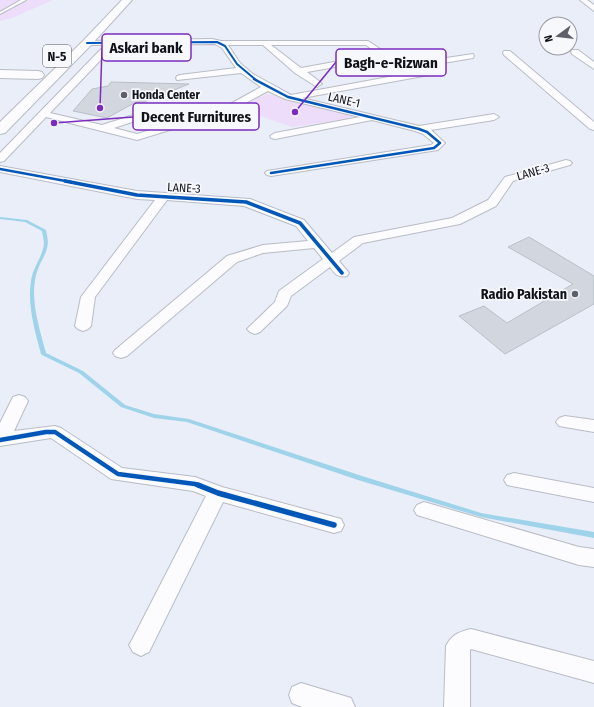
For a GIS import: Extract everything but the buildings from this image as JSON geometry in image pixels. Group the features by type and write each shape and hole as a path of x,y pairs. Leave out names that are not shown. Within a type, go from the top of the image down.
{"main road":[{"name":"N-5","path":"65,49 114,0"},
{"name":"N-5","path":"27,85 87,43 127,0"},
{"name":"N-5","path":"0,133 29,111 56,86 84,55 87,43"},
{"name":"N-5","path":"0,130 46,73"},
{"path":"0,74 46,73"}],"street":[{"path":"583,0 594,9"},
{"path":"87,43 212,41 222,43 368,43 384,54 381,56 298,71"},
{"path":"0,159 112,43"},
{"name":"LANE-1","path":"222,43 232,59 242,70 268,87 288,97 419,129 427,132 440,143 434,148 271,173"},
{"path":"265,43 269,48 298,71 317,84"},
{"path":"398,53 417,65 470,56"},
{"path":"507,53 594,126"},
{"path":"578,54 594,66"},
{"name":"LANE-1","path":"288,97 426,73 426,71 417,65"},
{"path":"180,78 242,70"},
{"path":"44,114 137,137 226,110 268,87"},
{"path":"104,128 165,108"},
{"path":"419,129 494,117"},
{"path":"275,136 376,118"},
{"name":"LANE-3","path":"331,260 359,240 456,221 492,203 509,179 566,163"},
{"name":"LANE-3","path":"0,169 137,195 246,202 300,223 342,273"},
{"name":"LANE-3","path":"82,326 88,297 163,197"},
{"path":"121,353 232,259 243,253 260,249 318,244"},
{"path":"254,329 282,303 284,294 331,260"},
{"path":"0,440 18,401"},
{"path":"565,422 594,426"},
{"path":"0,440 46,432 55,432 118,474 195,484 218,493 334,524"},
{"path":"514,480 594,495"},
{"path":"141,645 218,493"},
{"path":"424,510 579,556 594,558"},
{"path":"457,707 458,646 463,641 470,639 594,672"},
{"path":"300,695 342,707"}],"lane":[{"path":"0,13 24,0"}],"shaded area":[{"path":"0,0 53,0 12,18 0,21"},
{"path":"268,94 362,117 292,127 234,107"}],"waterway":[{"path":"0,218 26,221 44,230 46,238 45,249 36,267 32,282 33,303 44,354 81,372 123,406 154,416 187,420 360,478 481,515 594,535"}],"cycle path":[{"path":"87,43 217,42 225,46 232,58 250,76 288,97 419,129 427,132 440,143 434,148 271,173"},
{"path":"0,169 137,195 246,202 300,223 342,273"},
{"path":"0,440 46,432 55,432 118,474 195,484 218,493 334,525"}],"place":[{"name":"Honda Center","path":"124,95"},
{"name":"Askari bank","path":"100,108"},
{"name":"Bagh-e-Rizwan","path":"295,112"},
{"name":"Decent Furnitures","path":"54,123"},
{"name":"Radio Pakistan","path":"575,294"}]}
